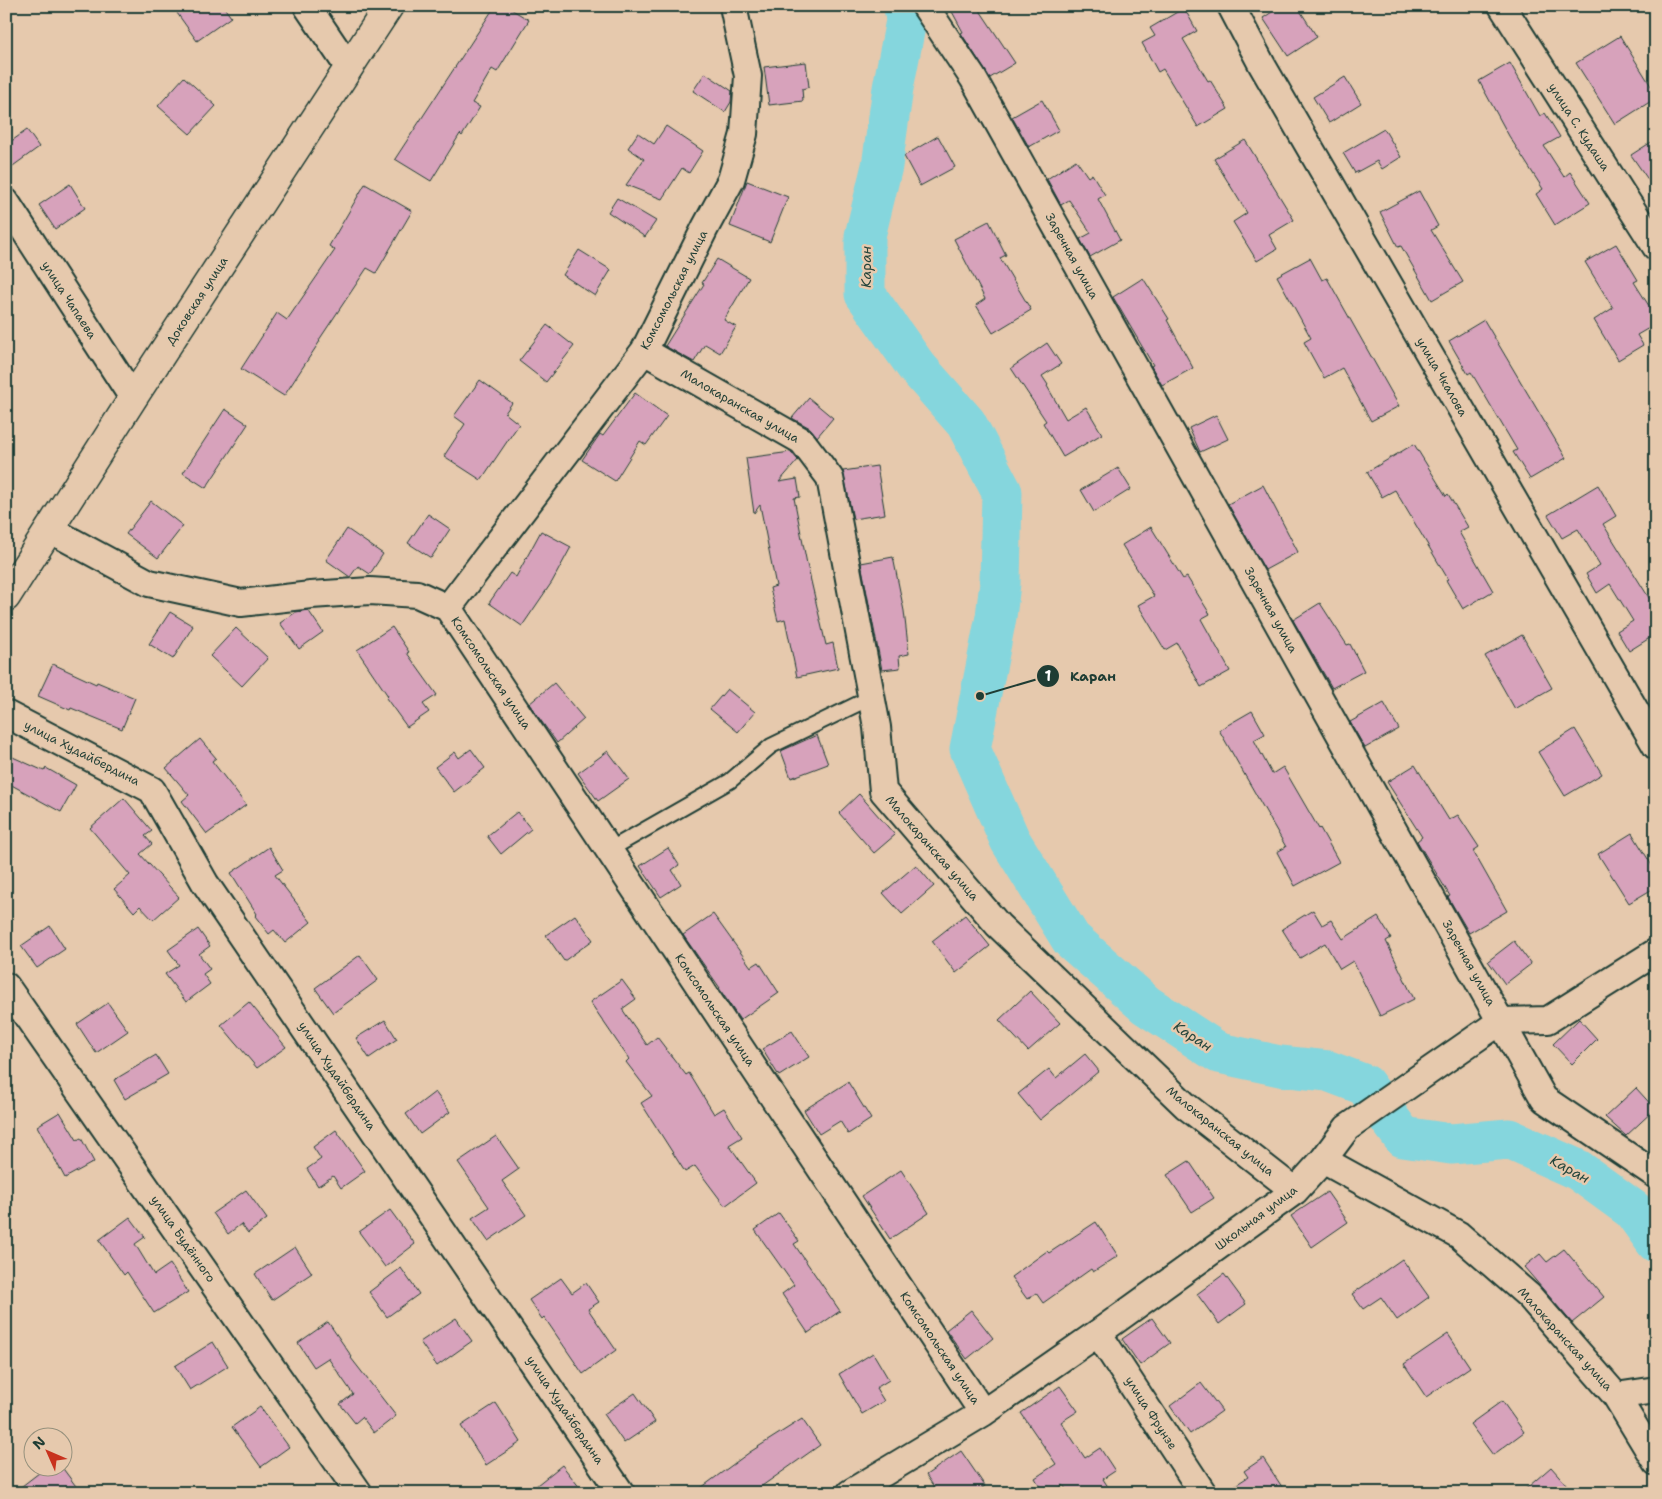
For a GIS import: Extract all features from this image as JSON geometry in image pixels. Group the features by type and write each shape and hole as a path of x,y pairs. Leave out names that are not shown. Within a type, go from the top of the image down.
{"main road":[{"name":"Доковская улица","path":"6,597 132,398 389,6"}],"street":[{"path":"307,6 349,68"},
{"name":"Комсомольская улица","path":"448,608 644,351 731,180 744,134 748,76 733,6"},
{"name":"Заречная улица","path":"925,6 973,78 1544,1099 1656,1175"},
{"name":"улица Чкалова","path":"1231,6 1262,65 1656,746"},
{"name":"улица С. Кудаша","path":"1502,6 1656,247"},
{"name":"улица Чапаева","path":"6,202 132,398"},
{"name":"Малокаранская улица","path":"644,351 802,442 830,478 877,727 882,791 991,918 1186,1106 1295,1191"},
{"name":"Комсомольская улица","path":"49,529 149,583 241,603 311,595 370,592 417,594 448,608 983,1413"},
{"name":"улица Худайбердина","path":"6,714 152,790 205,883 621,1493"},
{"path":"1501,1021 1548,1020 1656,952"},
{"name":"улица Будённого","path":"6,986 359,1493"},
{"name":"Школьная улица","path":"850,1493 983,1413 1295,1191 1323,1160 1347,1128 1501,1021"},
{"name":"Малокаранская улица","path":"1323,1160 1460,1235 1529,1296 1616,1396 1656,1462"},
{"name":"улица Фрунзе","path":"1098,1333 1203,1493"},
{"path":"1616,1396 1656,1390"}],"lane":[{"path":"609,850 730,781 770,746 872,697"}],"building":[{"path":"188,6 223,6 231,17 197,41 177,13"},
{"path":"495,6 506,6 529,20 497,72 492,69 472,103 480,107 462,136 460,134 431,181 395,159"},
{"path":"949,6 977,6 1015,63 990,78 961,33 963,32"},
{"path":"1281,6 1297,6 1317,37 1288,56 1263,18"},
{"path":"1184,8 1197,31 1183,39 1208,81 1210,80 1228,109 1198,127 1163,69 1158,72 1142,43 1155,36 1150,28"},
{"path":"1620,36 1656,94 1656,98 1615,124 1576,63"},
{"path":"806,62 809,87 802,89 803,101 769,105 764,67"},
{"path":"1510,63 1540,116 1545,113 1560,137 1544,146 1564,177 1570,172 1590,203 1555,225 1536,194 1543,189 1509,136 1479,81"},
{"path":"705,73 732,91 731,102 725,112 693,91"},
{"path":"184,77 216,106 190,134 158,106"},
{"path":"1345,77 1361,103 1329,123 1313,97"},
{"path":"1042,100 1059,130 1029,147 1012,117"},
{"path":"666,126 703,151 689,173 682,168 662,199 626,185 644,159 628,148 638,133 654,144"},
{"path":"1384,129 1401,157 1382,169 1377,161 1355,173 1343,153"},
{"path":"27,130 39,147 6,171 6,145"},
{"path":"938,136 955,167 920,186 904,156"},
{"path":"1656,139 1656,191 1631,155"},
{"path":"1245,140 1294,220 1269,235 1277,249 1257,261 1233,222 1247,213 1214,159"},
{"path":"1076,160 1088,177 1092,174 1105,195 1098,199 1120,240 1090,257 1080,239 1091,233 1069,200 1061,205 1047,179"},
{"path":"747,181 788,197 770,242 730,226"},
{"path":"70,184 85,208 55,229 39,205"},
{"path":"365,184 412,211 376,273 367,268 284,396 241,369 277,313 287,320 335,250 329,246"},
{"path":"1419,191 1438,226 1431,230 1463,282 1432,300 1401,246 1398,247 1380,212"},
{"path":"617,198 656,221 645,237 608,212"},
{"path":"989,221 1006,255 1000,258 1031,310 993,333 976,305 985,299 954,239"},
{"path":"1616,244 1638,280 1634,282 1656,317 1656,324 1637,335 1643,345 1618,360 1594,320 1613,308 1585,262"},
{"path":"579,250 611,270 595,296 563,275"},
{"path":"1310,258 1322,280 1327,278 1399,406 1371,421 1342,368 1324,378 1304,342 1311,338 1277,276"},
{"path":"717,259 749,278 724,320 736,327 720,353 705,344 694,362 665,346 704,284 702,283"},
{"path":"1143,278 1169,319 1167,320 1193,368 1162,385 1151,366 1153,365 1113,297"},
{"path":"1484,320 1566,458 1530,479 1513,452 1517,450 1471,372 1468,374 1449,341"},
{"path":"547,325 574,346 546,382 519,361"},
{"path":"1047,343 1061,364 1042,376 1066,419 1086,407 1102,434 1063,457 1043,423 1046,421 1011,368"},
{"path":"480,380 512,403 505,413 519,424 481,480 444,456 465,424 454,416"},
{"path":"635,393 667,416 646,445 640,441 615,481 582,460 600,434 603,436"},
{"path":"809,398 833,418 817,437 810,428 792,418"},
{"path":"225,409 248,424 206,488 183,473"},
{"path":"1216,415 1228,439 1200,452 1189,428"},
{"path":"1414,444 1446,496 1448,494 1468,527 1459,532 1493,591 1463,609 1446,580 1448,579 1395,490 1382,497 1367,472"},
{"path":"791,452 798,460 779,482 797,479 800,497 794,498 807,564 826,645 833,643 838,668 797,677 785,619 778,621 770,588 776,586 760,505 754,513 746,458"},
{"path":"877,466 885,514 853,519 843,471"},
{"path":"1118,468 1131,489 1094,512 1081,490"},
{"path":"1263,485 1298,552 1265,570 1228,504"},
{"path":"1598,485 1616,516 1603,524 1656,609 1656,634 1629,651 1617,631 1633,621 1610,584 1597,593 1586,574 1600,565 1578,529 1562,538 1548,515"},
{"path":"151,501 183,526 158,558 126,534"},
{"path":"428,514 450,529 431,558 408,543"},
{"path":"1151,527 1183,579 1187,577 1210,614 1201,619 1230,671 1201,687 1177,643 1165,650 1138,605 1154,596 1122,545"},
{"path":"347,529 383,554 370,574 358,566 350,577 326,560"},
{"path":"541,531 571,547 552,582 522,626 489,603 510,573 516,577"},
{"path":"893,557 904,611 909,654 899,656 900,668 882,670 861,563"},
{"path":"1320,603 1347,645 1350,644 1364,671 1332,688 1293,620"},
{"path":"308,610 323,632 299,649 280,623 296,612"},
{"path":"170,612 193,626 173,659 149,644"},
{"path":"392,627 409,652 407,653 437,695 423,704 429,712 407,727 386,698 388,696 357,650"},
{"path":"236,628 268,658 242,686 210,656"},
{"path":"1522,635 1552,688 1515,709 1485,656"},
{"path":"53,664 96,684 97,682 135,698 122,729 38,696"},
{"path":"554,683 584,719 557,743 529,704"},
{"path":"727,689 755,712 738,732 710,709"},
{"path":"1384,703 1399,729 1365,748 1350,722"},
{"path":"1252,711 1265,734 1254,740 1272,774 1283,767 1339,862 1295,886 1277,852 1286,847 1219,730"},
{"path":"1575,729 1602,774 1565,796 1538,752"},
{"path":"817,735 828,764 791,778 781,751"},
{"path":"200,739 216,758 212,761 246,805 207,834 182,801 189,795 166,768"},
{"path":"471,749 485,768 454,792 435,767 455,752 459,758"},
{"path":"608,751 629,779 598,801 578,773"},
{"path":"6,754 44,771 46,768 76,785 61,812 6,782"},
{"path":"1415,765 1449,820 1458,815 1479,847 1473,851 1507,911 1469,933 1448,897 1450,896 1417,841 1422,837 1387,782"},
{"path":"859,794 895,835 874,853 839,813"},
{"path":"124,798 152,831 145,836 152,844 140,854 179,897 153,920 140,906 134,912 114,889 130,875 90,828"},
{"path":"517,812 531,829 501,854 487,836"},
{"path":"1632,833 1656,872 1656,887 1629,903 1598,854"},
{"path":"269,847 283,870 275,875 311,922 285,943 274,930 269,934 255,916 257,914 231,873"},
{"path":"668,848 679,865 672,870 681,884 661,897 640,866"},
{"path":"916,865 934,886 902,914 883,893"},
{"path":"1313,910 1322,925 1331,920 1343,939 1378,917 1391,938 1386,941 1414,999 1380,1016 1353,961 1340,969 1325,943 1300,958 1282,929"},
{"path":"713,914 751,967 759,962 779,993 740,1020 683,935"},
{"path":"575,915 593,940 564,961 546,935"},
{"path":"965,915 990,946 956,973 932,941"},
{"path":"50,926 65,949 37,968 21,946"},
{"path":"198,929 210,946 199,954 210,969 203,974 210,984 186,1002 165,974 179,965 168,950"},
{"path":"1514,941 1531,964 1505,984 1488,961"},
{"path":"360,955 378,980 333,1013 315,988"},
{"path":"622,980 636,999 622,1009 647,1045 657,1037 686,1075 689,1073 714,1114 724,1108 742,1137 729,1145 756,1183 725,1206 695,1166 685,1172 641,1103 652,1096 626,1062 629,1059 590,1002"},
{"path":"1030,991 1060,1023 1028,1051 999,1020"},
{"path":"249,1002 286,1047 257,1068 221,1025"},
{"path":"108,1003 128,1031 96,1053 77,1024"},
{"path":"1579,1019 1597,1039 1572,1064 1553,1044"},
{"path":"385,1020 397,1039 369,1058 356,1038"},
{"path":"792,1031 809,1057 779,1076 762,1049"},
{"path":"1085,1054 1099,1071 1040,1120 1018,1094 1049,1069 1056,1078"},
{"path":"156,1055 168,1074 125,1099 114,1080"},
{"path":"848,1082 871,1119 848,1134 840,1121 819,1134 804,1110"},
{"path":"1636,1088 1655,1109 1626,1136 1605,1117"},
{"path":"435,1092 450,1112 420,1134 406,1114"},
{"path":"60,1112 77,1140 81,1138 94,1162 65,1178 37,1126"},
{"path":"336,1130 365,1171 341,1188 333,1176 318,1186 307,1169 321,1159 313,1147"},
{"path":"496,1136 519,1169 502,1181 526,1215 488,1241 472,1218 489,1207 458,1162"},
{"path":"1189,1161 1214,1198 1192,1212 1167,1175"},
{"path":"901,1170 929,1213 890,1239 862,1196"},
{"path":"246,1190 267,1219 248,1233 241,1224 228,1234 213,1213"},
{"path":"1327,1192 1348,1222 1312,1247 1291,1216"},
{"path":"390,1210 415,1244 385,1267 359,1232"},
{"path":"779,1213 799,1241 794,1244 840,1311 808,1333 782,1294 794,1285 755,1230"},
{"path":"130,1217 145,1237 135,1244 154,1275 170,1264 188,1292 154,1313 127,1272 124,1275 99,1240"},
{"path":"1096,1222 1118,1256 1093,1272 1091,1269 1043,1303 1036,1293 1027,1299 1011,1277 1047,1251 1049,1253"},
{"path":"295,1247 312,1273 272,1300 255,1274"},
{"path":"1564,1249 1604,1297 1572,1323 1524,1267 1540,1254 1547,1262"},
{"path":"1402,1259 1429,1297 1397,1320 1381,1297 1363,1309 1352,1294"},
{"path":"401,1268 419,1294 387,1317 369,1292"},
{"path":"1224,1274 1246,1304 1219,1324 1197,1294"},
{"path":"561,1278 572,1293 586,1283 599,1302 588,1309 616,1350 583,1374 544,1317 542,1319 529,1300"},
{"path":"971,1310 993,1338 967,1359 946,1330"},
{"path":"456,1318 472,1341 437,1366 420,1342"},
{"path":"1152,1318 1170,1343 1140,1365 1122,1339"},
{"path":"328,1322 351,1358 396,1416 374,1433 362,1417 355,1423 340,1404 353,1394 328,1358 314,1367 298,1343"},
{"path":"1448,1334 1470,1367 1426,1397 1404,1364"},
{"path":"213,1342 228,1366 190,1390 175,1366"},
{"path":"873,1353 889,1380 876,1388 884,1401 862,1414 839,1374"},
{"path":"1201,1383 1222,1411 1190,1434 1170,1406"},
{"path":"1060,1386 1078,1411 1061,1422 1085,1458 1100,1448 1115,1471 1103,1479 1112,1493 1069,1493 1063,1485 1051,1493 1044,1493 1035,1478 1056,1464 1021,1413"},
{"path":"635,1393 655,1422 624,1443 604,1414"},
{"path":"1502,1401 1524,1432 1493,1455 1470,1424"},
{"path":"496,1403 521,1442 486,1465 461,1426"},
{"path":"260,1407 289,1447 261,1467 232,1427"},
{"path":"802,1419 820,1445 752,1493 694,1493 750,1452"},
{"path":"961,1451 985,1486 975,1493 938,1493 926,1475"},
{"path":"1263,1458 1286,1493 1223,1493 1248,1477 1244,1471"},
{"path":"562,1465 584,1493 527,1493"},
{"path":"1551,1467 1574,1493 1521,1493"},
{"path":"35,1476 68,1476 81,1493 13,1493"}],"waterway":[{"name":"Каран","path":"904,6 906,21 893,88 882,166 865,236 865,294 916,366 966,423 1002,492 1000,583 996,617 970,749 1010,840 1071,939 1146,1005 1219,1053 1280,1066 1328,1071 1365,1085 1403,1137 1451,1144 1509,1139 1578,1170 1633,1210 1656,1242"}],"place":[{"name":"Каран","path":"980,696"}]}
